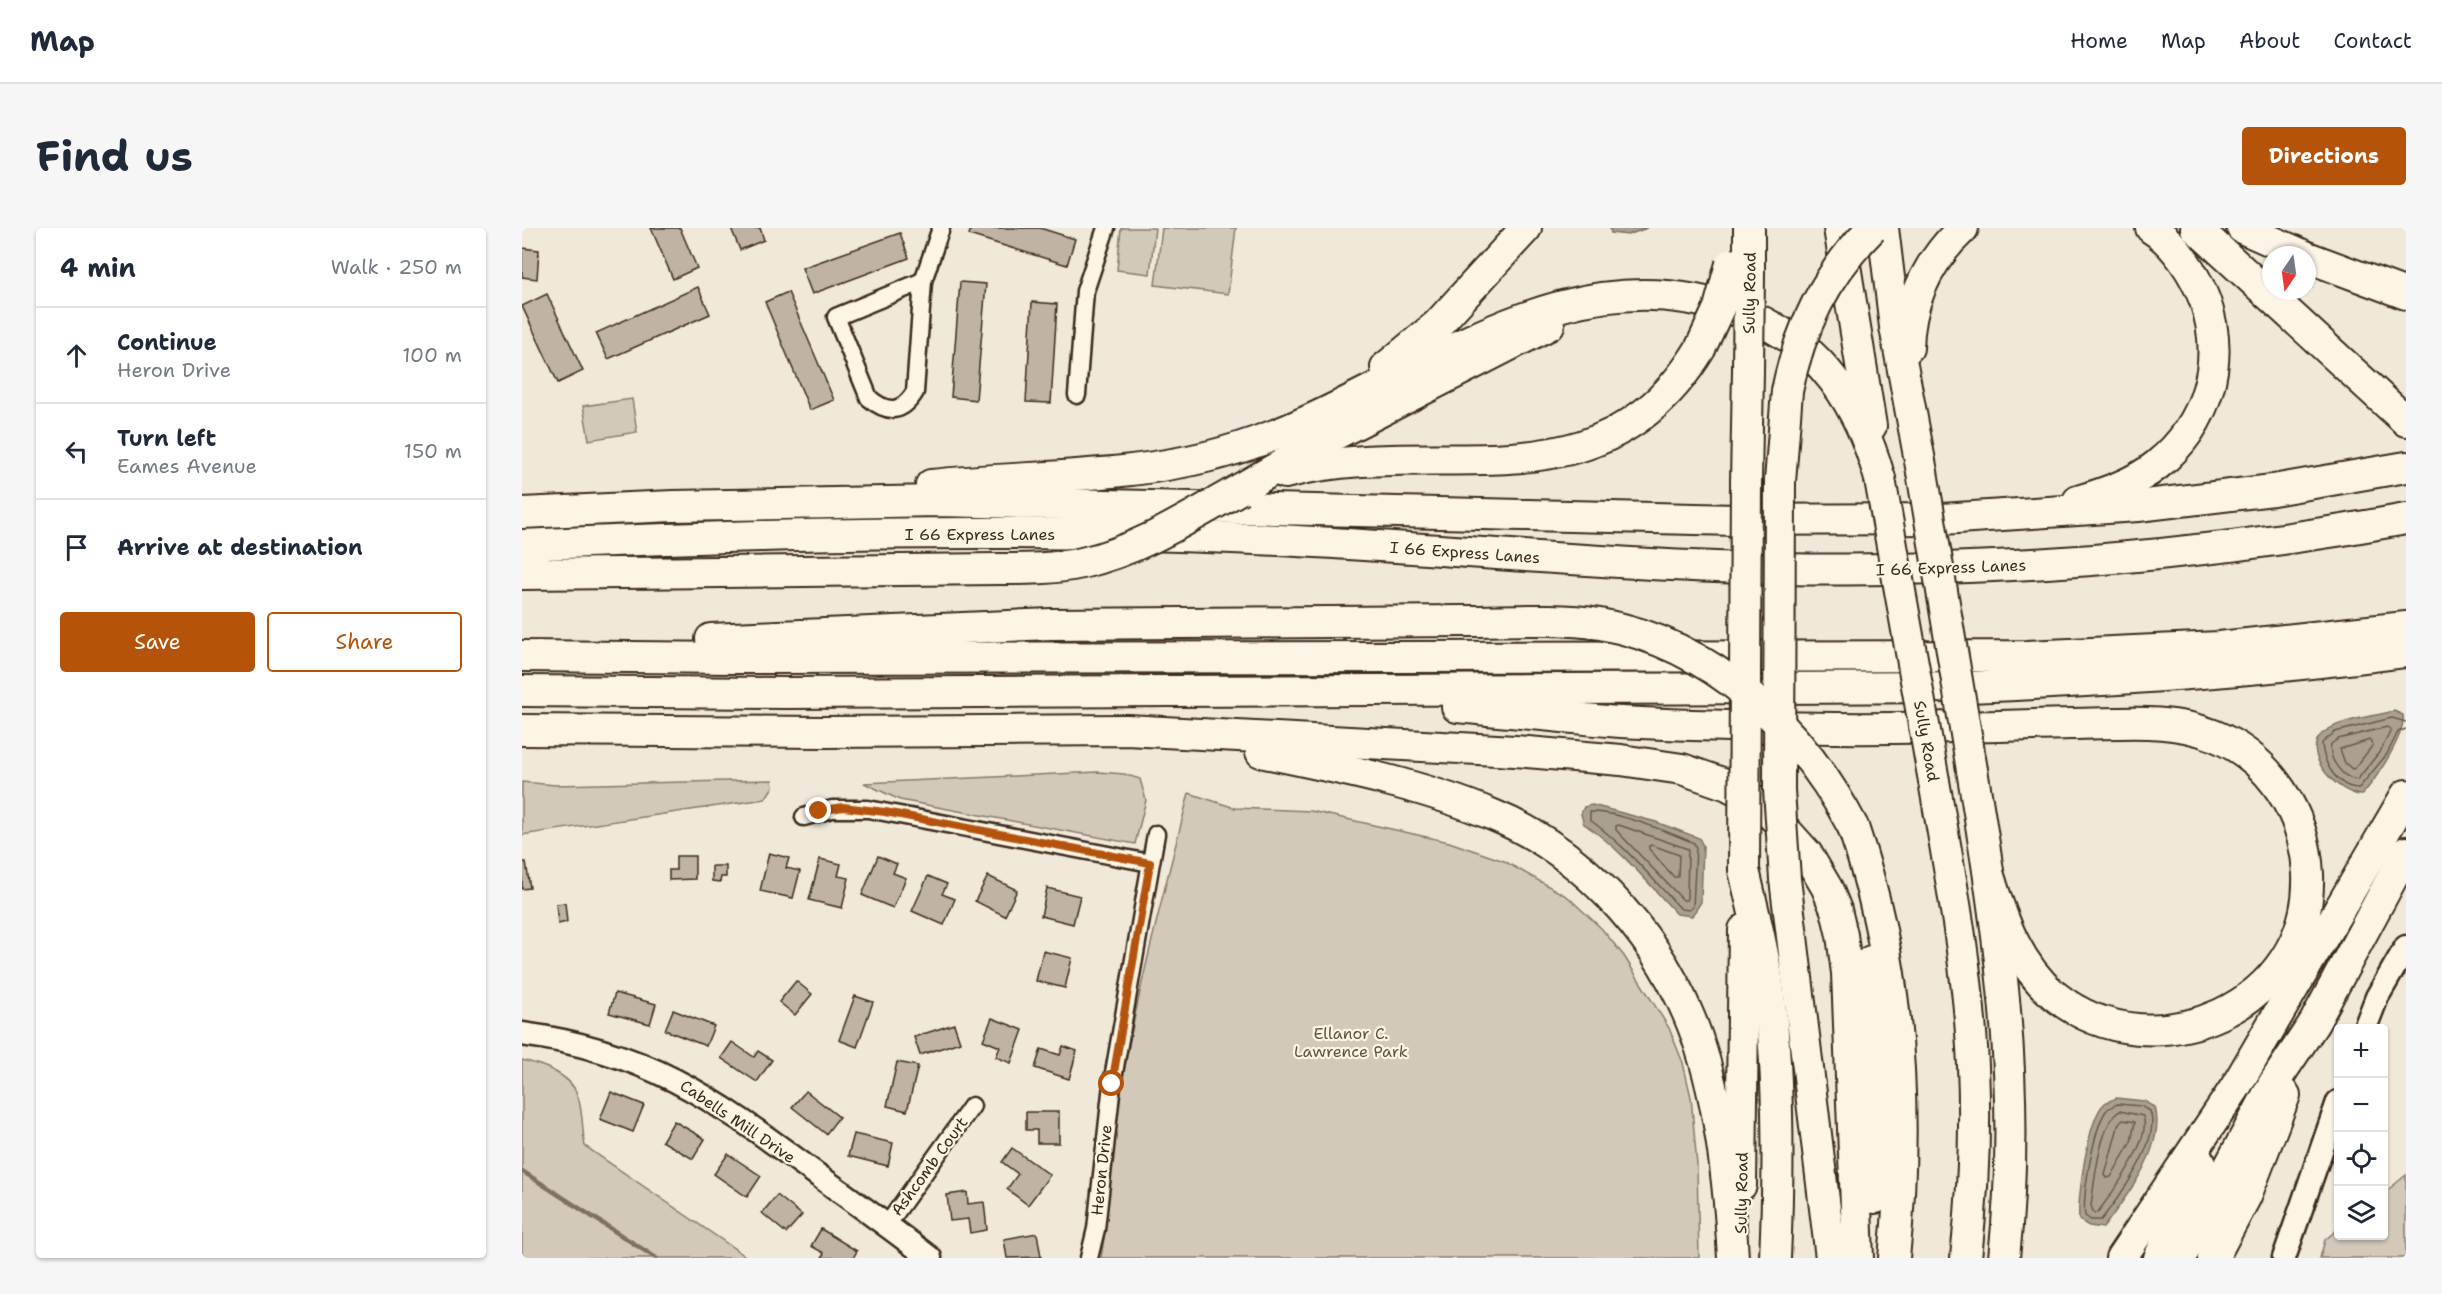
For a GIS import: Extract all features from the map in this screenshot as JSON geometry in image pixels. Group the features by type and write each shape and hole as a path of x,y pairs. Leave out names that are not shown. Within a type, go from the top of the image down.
{"highway":[{"path":"1318,414 1385,368 1430,331 1526,228"},
{"path":"1302,461 1522,458 1569,451 1610,435 1638,419 1678,381 1700,349 1740,268 1735,228"},
{"name":"Sully Road","path":"1739,1258 1748,371 1740,268 1749,228"},
{"name":"Sully Road","path":"1839,228 1880,479 1955,902 1973,1065 1974,1129 1966,1258"},
{"path":"1831,1258 1823,1178 1798,998 1785,879 1779,790 1780,482 1787,391 1799,344 1818,299 1838,266 1872,228"},
{"path":"1882,228 1895,327 1922,472 1990,879 2006,1007 2011,1076 2011,1167 2004,1258"},
{"path":"1909,411 1908,343 1911,316 1918,289 1945,245 1964,228"},
{"path":"2013,516 2055,507 2126,483 2156,465 2182,441 2203,406 2214,362 2212,325 2207,307 2192,273 2175,251 2151,228"},
{"path":"2196,228 2406,421"},
{"path":"2242,228 2282,246"},
{"path":"2316,260 2406,294"},
{"path":"722,505 988,479 1157,466 1227,452 1270,436 1318,414 1488,330 1549,308 1619,296 1670,297 1714,304 1752,317 1780,331 1810,353 1836,380 1856,411 1870,445 1880,479"},
{"path":"522,574 999,569 1054,567 1101,558 1144,542 1240,489 1302,461 1510,343 1564,319 1632,304 1676,302 1714,304"},
{"path":"522,513 722,505 984,502 1788,521 2013,516 2226,496 2406,467"},
{"path":"2338,531 2406,509"},
{"name":"I 66 Express Lanes","path":"522,545 865,534 1121,534 1307,542 1715,567 1918,569 2030,565 2245,545 2406,519"},
{"path":"522,648 1026,625 1563,621 1598,624 1635,633 1686,654 1732,683 1792,736 1825,777 1852,827 1867,868 1882,929 1899,1048 1902,1128 1894,1258"},
{"path":"522,656 726,658 2067,655 2259,644 2406,627"},
{"path":"522,691 786,693 1968,687 2125,680 2226,672 2406,652"},
{"path":"522,671 1171,671 1332,656"},
{"path":"1302,691 1624,722 1837,728 2141,723 2193,728 2223,740 2251,757 2279,787 2291,806 2300,828 2308,876 2306,898 2294,939 2283,962 2257,992 2239,1005 2199,1023 2172,1029 2146,1029 2100,1020 2076,1009 2055,995 2020,956 2005,923 1990,879"},
{"path":"522,730 824,732 1098,730 1449,747 1621,760 1682,769 1728,785 1771,814 1807,854 1827,888 1842,934 1847,973 1864,1249"},
{"path":"1098,730 1128,738 1248,749 1463,803 1520,828 1582,871 1608,895 1637,929 1661,964 1688,1013 1700,1047 1719,1134 1728,1197 1733,1258"},
{"path":"2121,1258 2235,1088 2406,795"},
{"path":"1852,827 1865,890 1871,954 1876,1137 1864,1249"},
{"path":"2180,1258 2274,1083 2314,1023 2406,852"},
{"path":"1744,870 1767,980 1775,1100 1778,1200 1775,1258"},
{"path":"1784,1258 1798,1084 1798,998"},
{"path":"2213,1258 2246,1196 2314,1023"},
{"path":"2158,1258 2235,1088"}],"street":[{"path":"923,281 836,317 869,398 880,407 896,410 907,405 915,392 923,281 941,228"},
{"path":"1077,395 1085,291 1106,228"},
{"path":"804,817 832,808 868,809 1150,863"},
{"name":"Heron Drive","path":"1089,1258 1096,1229 1112,1084 1156,834"},
{"path":"2367,1024 2377,997 2406,946"},
{"name":"Cabells Mill Drive","path":"522,1034 601,1049 678,1080 750,1125 930,1258"},
{"name":"Ashcomb Court","path":"887,1225 972,1106"},
{"path":"2284,1258 2334,1114"}],"green space":[{"path":"1121,228 1155,228 1150,274 1117,270"},
{"path":"1162,228 1236,228 1228,294 1155,285"},
{"path":"632,399 637,432 589,440 583,406"},
{"path":"1098,772 1124,774 1140,779 1146,800 1135,844 900,800 864,783"},
{"path":"772,780 773,787 765,799 522,835 522,782 556,785"},
{"name":"Ellanor C. Lawrence Park","path":"1189,793 1235,808 1311,811 1449,842 1504,861 1568,897 1602,929 1624,956 1669,1028 1683,1063 1691,1097 1697,1165 1699,1258 1101,1258 1119,1100 1130,1041 1153,934"},
{"path":"522,1060 554,1071 573,1087 580,1106 585,1146 748,1258 522,1258"},
{"path":"2406,1175 2406,1258 2320,1258 2325,1240 2334,1232 2334,1240 2388,1240 2388,1190"}],"water":[{"path":"1610,228 1647,228 1628,235 1611,233"},
{"path":"2394,711 2403,715 2403,724 2395,745 2374,779 2362,795 2342,788 2324,771 2318,761 2315,751 2317,741 2323,733 2338,724"},
{"path":"1592,805 1656,822 1699,838 1703,846 1701,902 1692,916 1677,914 1621,855 1584,824 1581,814 1584,807"},
{"path":"2116,1098 2144,1101 2155,1107 2157,1122 2155,1138 2142,1170 2113,1215 2103,1228 2089,1226 2079,1220 2079,1210 2089,1142 2098,1112 2105,1103"}],"building":[{"path":"651,228 680,228 697,268 673,279"},
{"path":"731,228 760,228 764,240 740,250"},
{"path":"971,228 1040,228 1075,239 1067,265 969,235"},
{"path":"900,233 909,258 812,294 802,268"},
{"path":"522,248 539,250 537,279 522,277"},
{"path":"960,282 986,284 976,400 951,397"},
{"path":"698,287 710,314 608,359 596,333"},
{"path":"788,292 834,400 810,410 765,302"},
{"path":"547,294 583,371 558,383 522,306"},
{"path":"1032,302 1057,304 1051,403 1026,402"},
{"path":"769,853 789,858 786,868 800,871 793,898 760,891"},
{"path":"676,856 695,856 695,879 669,880 669,870 676,870"},
{"path":"878,856 897,864 893,873 906,878 893,908 862,895"},
{"path":"820,859 841,864 838,876 849,878 842,908 809,900"},
{"path":"522,862 526,862 530,888 522,889"},
{"path":"712,866 726,866 726,877 721,877 720,882 712,881"},
{"path":"928,876 947,884 942,894 955,899 944,925 912,911"},
{"path":"988,876 1017,890 1005,916 975,901"},
{"path":"1047,888 1080,896 1073,924 1041,916"},
{"path":"565,903 567,922 558,924 556,904"},
{"path":"1043,951 1072,958 1065,988 1036,981"},
{"path":"796,981 812,994 795,1015 779,1002"},
{"path":"615,993 656,1004 650,1024 609,1013"},
{"path":"855,996 873,1002 857,1047 839,1040"},
{"path":"673,1010 714,1026 706,1046 665,1030"},
{"path":"992,1018 1023,1030 1011,1063 996,1057 1000,1047 983,1040"},
{"path":"954,1024 960,1042 920,1055 914,1037"},
{"path":"732,1042 754,1057 758,1051 772,1060 757,1082 721,1058"},
{"path":"1063,1046 1077,1051 1069,1079 1035,1068 1041,1049 1060,1055"},
{"path":"897,1062 918,1066 907,1111 887,1106"},
{"path":"806,1091 839,1117 826,1134 792,1107"},
{"path":"611,1092 644,1105 633,1132 600,1119"},
{"path":"1026,1112 1059,1112 1059,1143 1037,1143 1037,1130 1026,1130"},
{"path":"674,1121 705,1139 693,1159 662,1141"},
{"path":"854,1134 893,1143 888,1166 848,1156"},
{"path":"1012,1148 1050,1175 1028,1205 1007,1189 1018,1174 1002,1162"},
{"path":"728,1154 761,1176 747,1197 714,1174"},
{"path":"967,1192 968,1204 984,1202 987,1230 970,1233 968,1219 950,1221 947,1195"},
{"path":"777,1195 802,1215 786,1233 762,1213"},
{"path":"821,1229 857,1251 853,1258 822,1258 824,1253 811,1246"},
{"path":"1037,1233 1041,1257 1007,1258 1004,1239"}],"waterway":[{"path":"522,1171 656,1258"}],"route":[{"path":"819,811 843,807 885,812 1150,863 1112,1084"}]}
